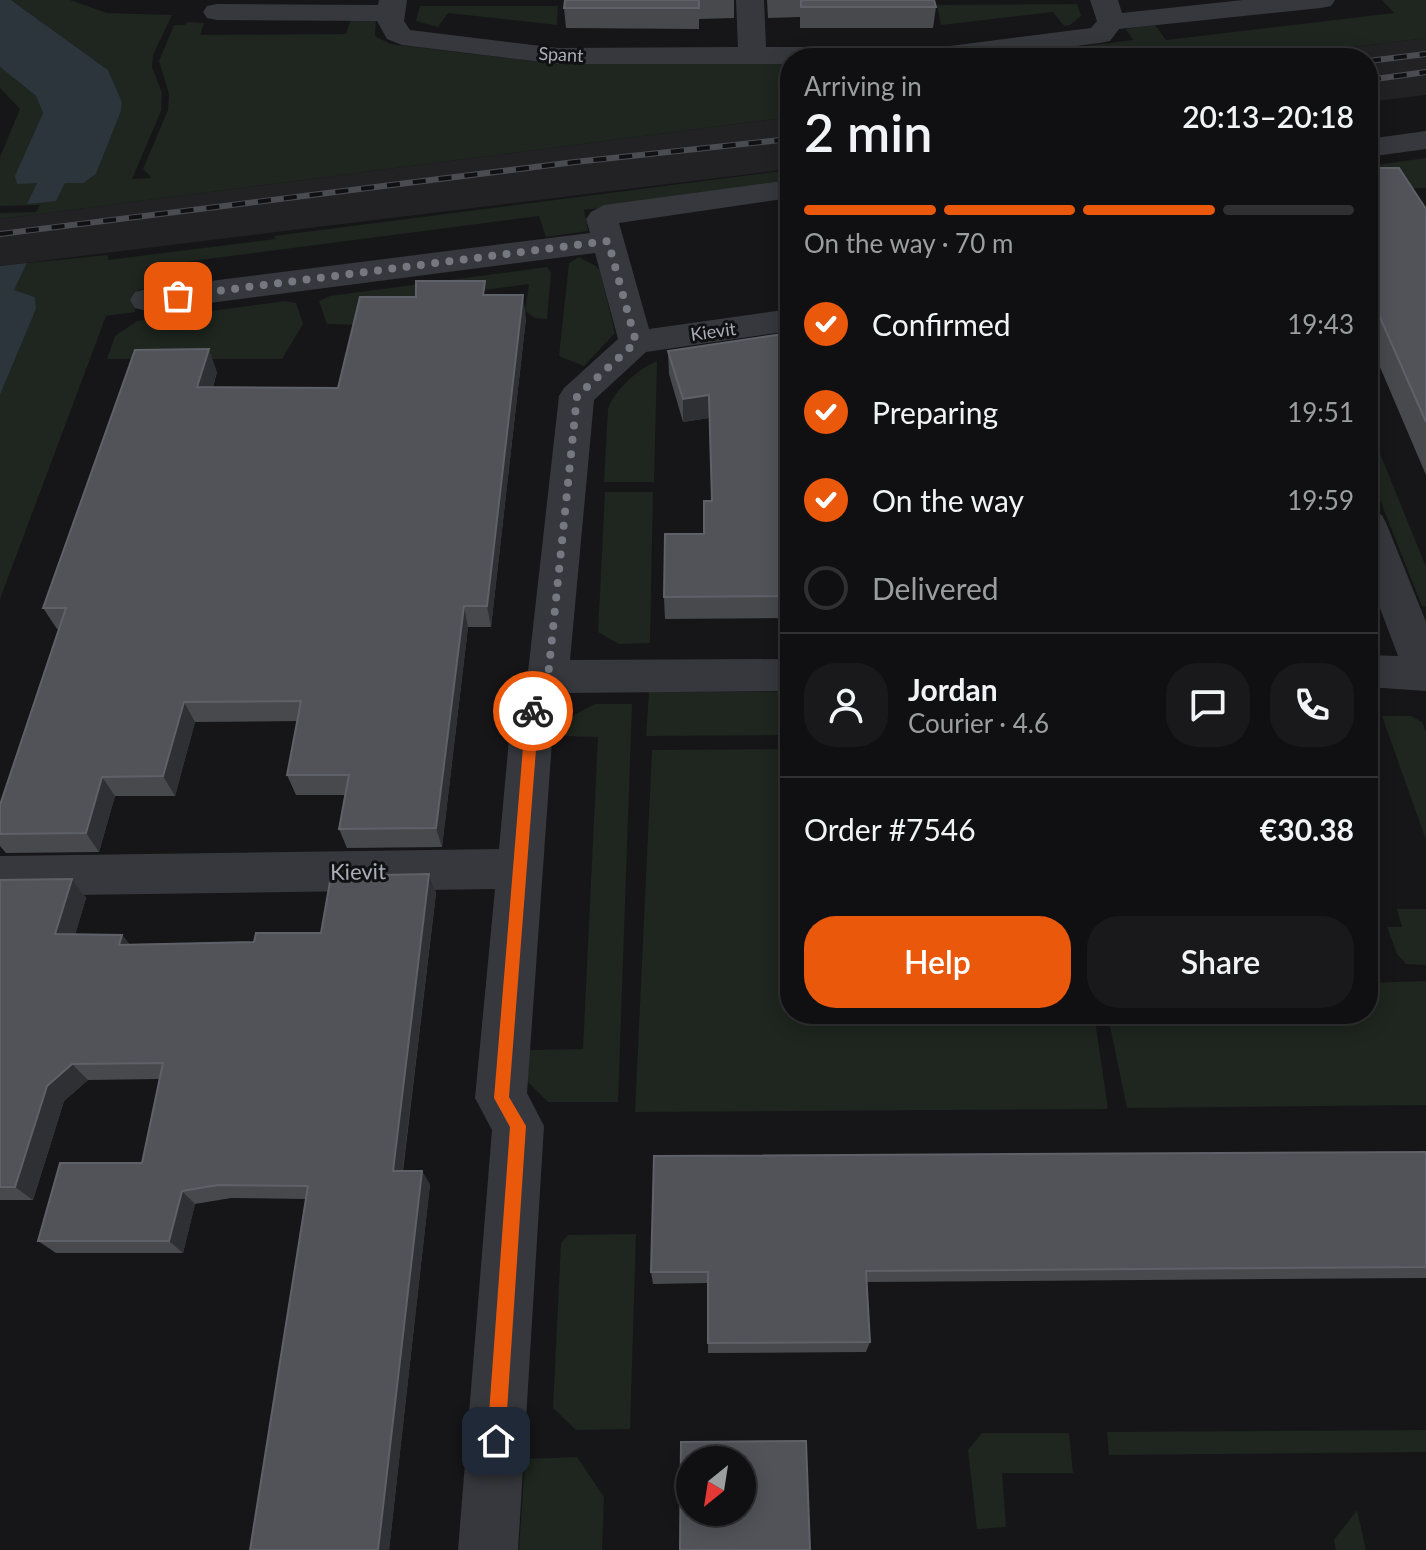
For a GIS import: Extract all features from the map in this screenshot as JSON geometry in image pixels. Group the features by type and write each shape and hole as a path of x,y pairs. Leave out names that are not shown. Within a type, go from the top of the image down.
{"street":[{"path":"750,0 752,56"},
{"name":"Spant","path":"997,48 1100,35 1107,11 1321,0"},
{"name":"Spant","path":"217,12 391,6 390,27 402,37 558,56 780,56"},
{"path":"1378,147 1426,140"},
{"path":"488,1550 518,1126 501,1098 534,695 548,677 577,396 636,342 602,219 615,212 780,190"},
{"path":"147,300 608,241"},
{"name":"Kievit","path":"636,342 780,321"},
{"path":"1378,551 1426,674 1378,672"},
{"path":"548,677 780,675"},
{"name":"Kievit","path":"0,876 519,869"}],"shaded area":[{"path":"0,0 11,0 108,70 122,102 96,174 83,183 65,183 56,201 27,204 37,183 17,184 15,176 43,113 36,96 0,67"},
{"path":"11,0 70,0 107,13 172,15 153,55 152,67 162,93 161,111 132,179 152,178 143,169 168,110 169,94 159,61 174,25 185,25 187,22 204,23 200,35 346,34 351,19 376,19 375,36 390,44 555,64 780,63 780,118 0,219 0,213 36,212 40,205 0,206 0,157 20,109 0,88 0,67 36,96 43,113 33,136 37,183 28,203 65,183 96,174 121,111 122,102 108,70"},
{"path":"1382,0 1426,0 1426,38 1344,48 1070,48 1133,40 1126,29 1155,25 1166,40 1394,13"},
{"path":"1077,4 1081,16 1064,26 1053,12 941,25 937,5"},
{"path":"420,6 558,6 557,25 448,13 438,27 416,21"},
{"path":"1426,38 1426,95 1378,101 1378,48 1344,48"},
{"path":"780,118 780,170 0,266 0,219"},
{"path":"1426,158 1426,188 1378,188 1378,165"},
{"path":"780,171 780,184 584,210 588,231 546,237 539,216 146,267 144,289 137,291 135,312 106,316 0,599 0,395 36,309 35,297 13,290 27,263 108,255 108,260 275,239 274,236"},
{"path":"579,257 600,271 615,333 584,366 559,356 569,263"},
{"path":"27,263 14,290 35,297 36,309 0,395 0,266"},
{"path":"547,267 551,273 547,319 535,318 525,311 529,284 368,306 364,325 327,324 319,301 330,296"},
{"path":"285,301 296,303 303,324 282,359 107,359 115,336 137,321"},
{"path":"657,361 654,482 604,482 608,409 628,380"},
{"path":"1378,449 1426,567 1426,607 1422,606 1378,495"},
{"path":"605,492 653,492 650,643 619,644 598,632"},
{"path":"649,692 780,692 780,735 646,736"},
{"path":"595,704 632,704 618,1102 548,1102 525,1079 529,1050 583,1049 598,737 565,736 574,715"},
{"path":"1382,716 1411,716 1422,722 1426,732 1426,840"},
{"path":"780,749 780,1024 1095,1024 1108,1109 635,1112 652,750"},
{"path":"1397,909 1426,909 1426,965 1406,964 1397,954 1387,927 1402,927"},
{"path":"1426,981 1426,1105 1127,1108 1110,1024 1378,1024 1378,983"},
{"path":"636,1234 630,1429 576,1430 553,1408 561,1243 568,1235"},
{"path":"1426,1430 1426,1452 1109,1455 1107,1432"},
{"path":"982,1433 1069,1433 1073,1473 1002,1473 1006,1527 977,1529 968,1450"},
{"path":"577,1457 604,1497 602,1550 519,1550 525,1459"},
{"path":"1357,1510 1366,1550 1336,1550 1334,1540"}],"building":[{"path":"565,0 699,0 699,8 564,8"},
{"path":"801,0 934,0 936,7 801,7"},
{"path":"1378,168 1399,168 1426,209 1426,422 1378,313"},
{"path":"416,281 485,281 483,295 523,295 487,606 464,606 436,828 339,829 349,775 287,775 301,701 184,702 163,776 102,777 86,833 0,834 0,805 66,608 43,608 135,350 209,349 197,387 338,388 360,297 416,297"},
{"path":"780,334 780,596 664,597 665,534 704,534 704,501 712,501 709,395 683,399 668,351"},
{"path":"429,874 393,1171 422,1171 378,1550 250,1550 308,1186 218,1185 182,1191 169,1241 38,1241 60,1163 142,1163 163,1063 72,1064 47,1086 15,1187 0,1187 0,880 72,879 55,934 122,935 119,945 254,942 256,933 321,933 331,876"},
{"path":"1426,1152 1426,1267 866,1271 870,1342 708,1343 708,1272 651,1272 654,1156"},
{"path":"806,1441 810,1550 680,1550 680,1526 756,1526 756,1446 681,1446 681,1442"}],"railway":[{"path":"1378,60 1426,54"},
{"path":"1378,79 1426,72"},
{"path":"0,234 575,162 780,140"}],"way so far":[{"path":"178,296 608,241 636,342 577,396 548,677 534,695 533,711"}],"route":[{"path":"496,1441 518,1126 501,1098 533,711"}]}
